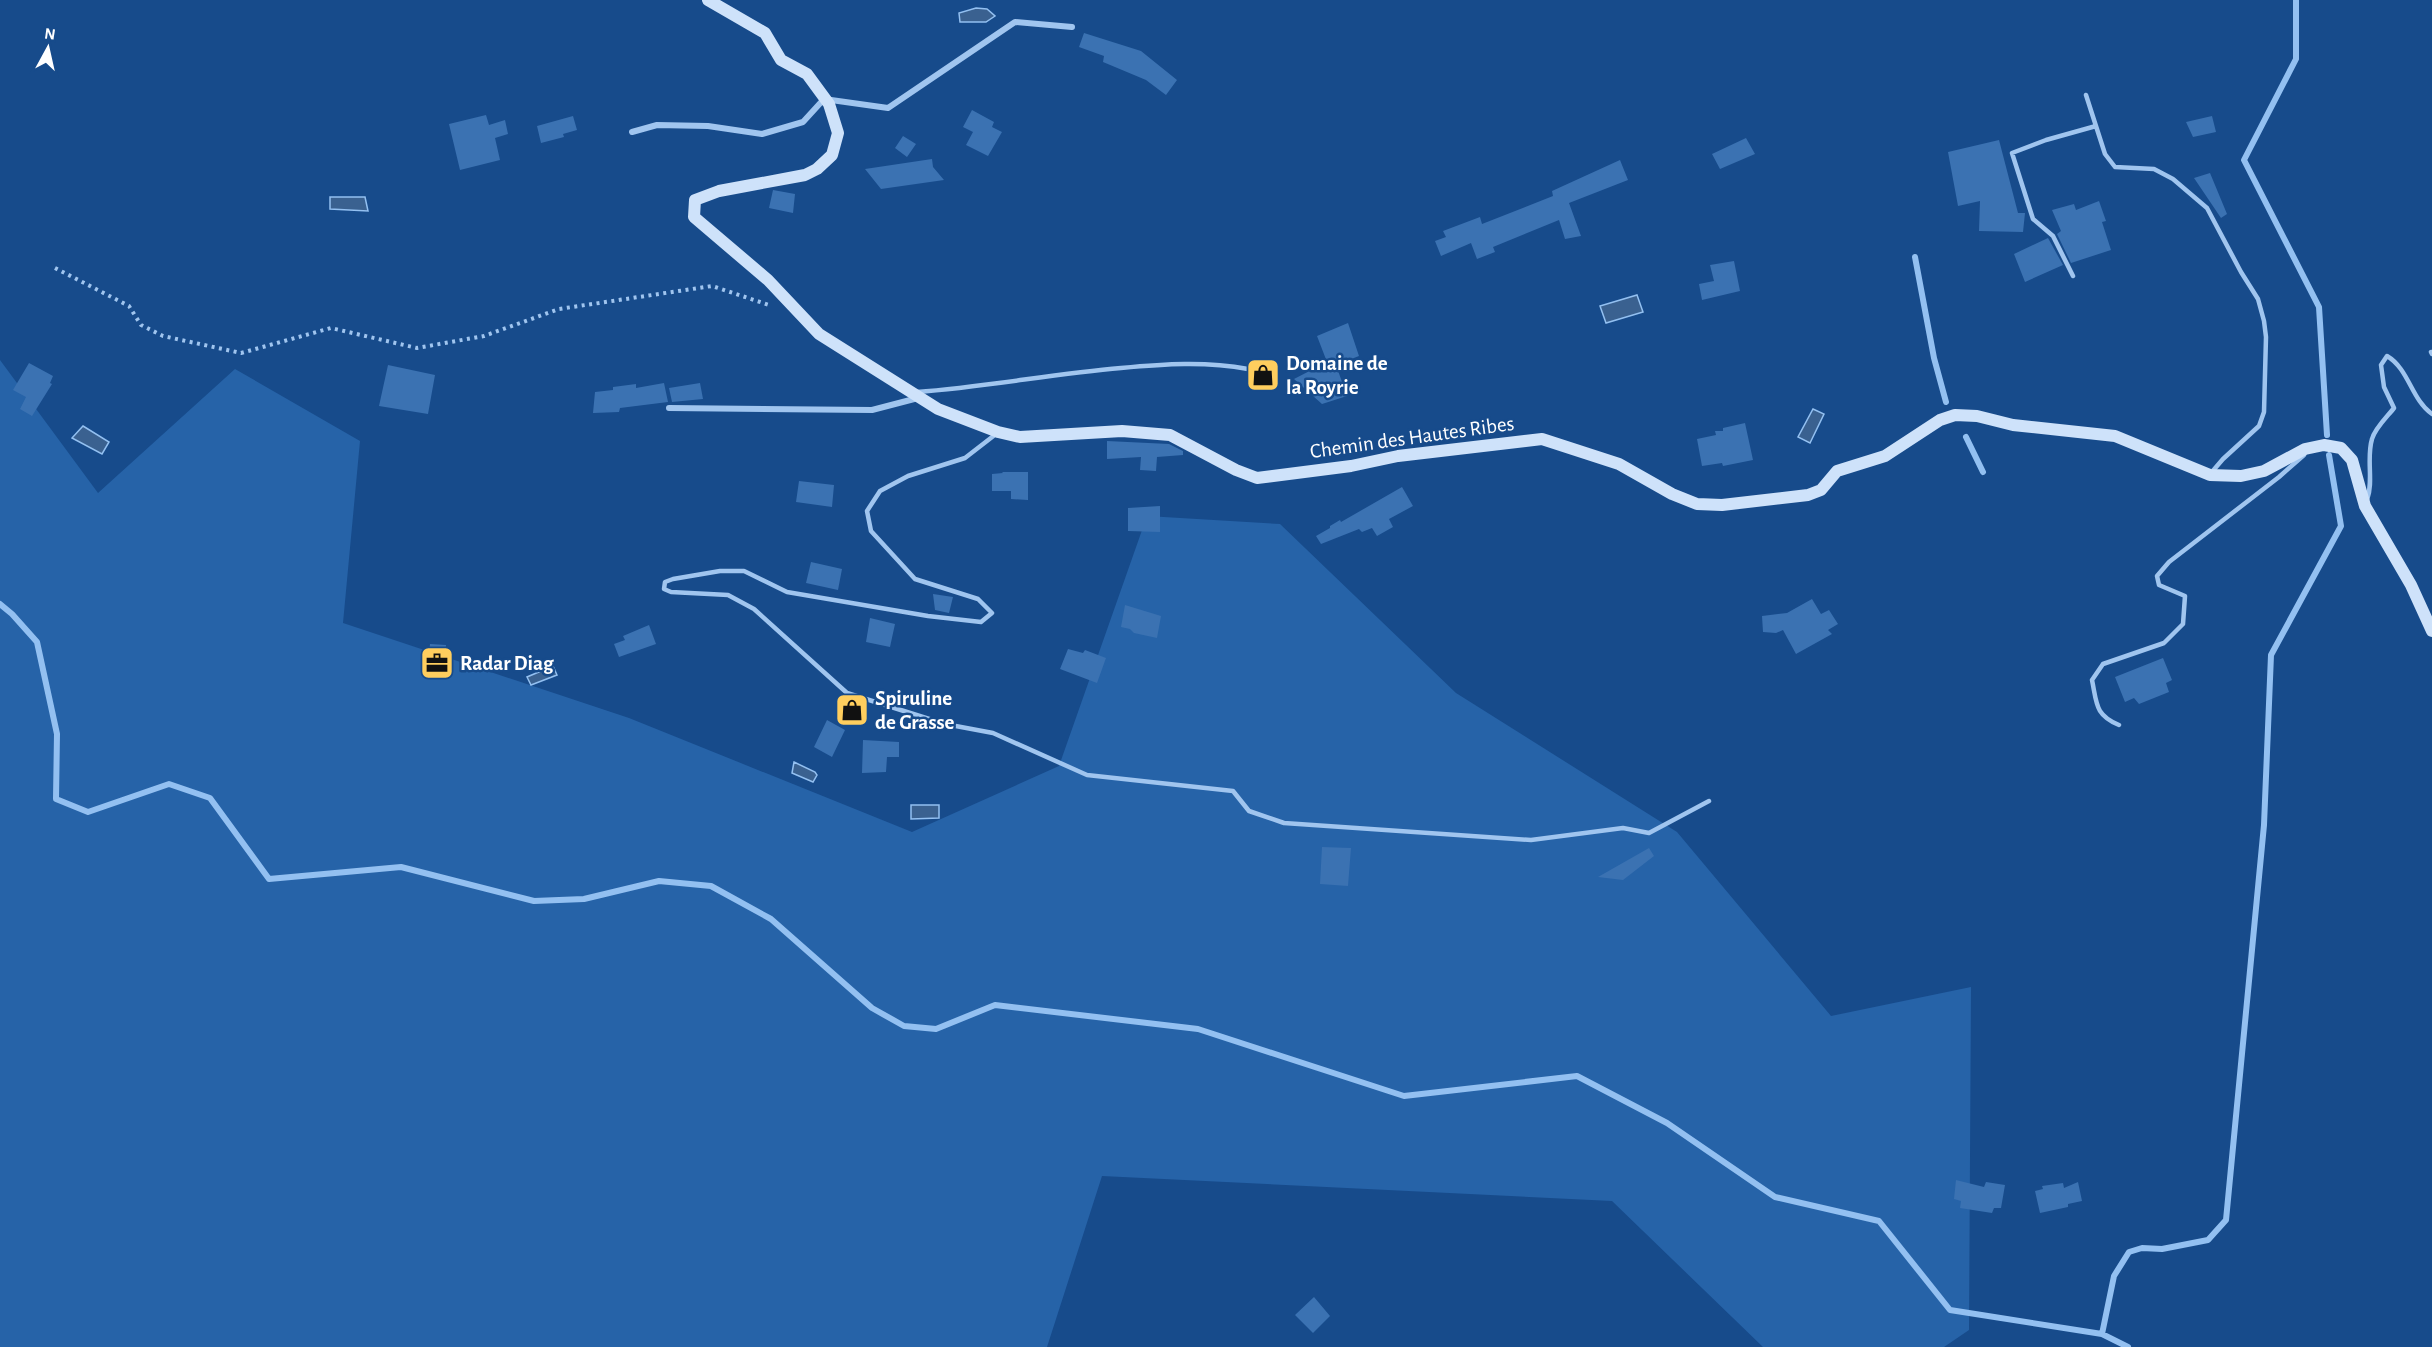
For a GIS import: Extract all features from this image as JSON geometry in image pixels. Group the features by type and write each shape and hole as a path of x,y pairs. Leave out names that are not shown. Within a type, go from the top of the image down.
{"street":[{"name":"Chemin des Hautes Ribes","path":"708,0 765,33 781,60 807,74 829,104 838,133 832,155 817,169 805,175 719,191 695,200 694,218 768,280 819,334 938,409 998,432 1020,437 1122,431 1170,435 1236,470 1257,478 1351,466 1398,456 1542,439 1620,464 1672,494 1697,504 1722,505 1808,495 1821,490 1837,471 1885,456 1940,420 1955,415 1977,416 2013,425 2115,436 2210,475 2241,476 2264,471 2283,459 2324,445 2341,448 2352,460 2365,506 2411,585 2432,631"},
{"path":"632,132 657,125 708,126 762,134 803,122 824,99 888,108 1015,22 1072,27"},
{"path":"669,408 872,410 915,395"}],"lane":[{"path":"2086,96 2105,154 2115,167 2154,169 2173,179 2207,208 2258,299 2266,338 2264,412 2259,426 2223,459 2210,475"},
{"path":"2073,276 2053,236 2033,219 2012,153 2046,140 2096,126"},
{"path":"2365,506 2370,493 2369,454 2372,437 2394,408 2384,387 2381,365 2387,356 2398,362 2422,407 2432,414"},
{"path":"915,395 1060,374 1174,363 1220,364 1248,369"},
{"path":"998,432 965,458 908,476 880,491 867,511 871,531 915,579 978,600 992,613 981,622 928,616 787,592 744,571 720,571 673,579 665,582 664,589 671,592 728,595 754,609 847,693 945,724 993,733 1087,775 1233,791 1249,811 1284,823 1531,840 1623,828 1649,832 1708,801"},
{"path":"2119,725 2105,719 2097,706 2092,680 2103,664 2164,643 2183,624 2185,596 2158,585 2157,576 2169,562 2313,447"}],"path":[{"path":"54,268 129,306 141,325 163,336 241,353 331,328 417,348 484,336 559,309 712,286 768,304 776,310"}],"shaded area":[{"path":"976,8 987,9 995,16 986,22 960,22 959,13"},
{"path":"330,197 365,197 368,211 330,209"},
{"path":"1637,295 1643,312 1606,323 1600,306"},
{"path":"0,360 98,493 235,369 360,441 343,623 629,718 912,832 1059,766 1147,516 1280,524 1456,693 1677,832 1831,1016 1971,987 1969,1330 1944,1347 1763,1347 1612,1201 1102,1176 1047,1347 0,1347"},
{"path":"1813,409 1824,414 1810,443 1798,437"},
{"path":"83,426 109,442 102,454 72,438"},
{"path":"553,666 557,675 531,685 527,677"},
{"path":"794,762 815,772 817,775 813,782 792,773"},
{"path":"911,805 939,805 939,818 911,819"}],"building":[{"path":"1084,33 1141,51 1177,80 1166,95 1146,80 1103,62 1104,56 1079,47"},
{"path":"972,110 994,122 992,127 1002,132 988,156 966,145 973,132 963,127"},
{"path":"486,115 489,125 505,120 508,134 495,138 500,160 460,170 449,124"},
{"path":"573,116 577,130 563,134 564,137 541,143 537,126"},
{"path":"2212,116 2216,132 2193,137 2186,122"},
{"path":"903,136 916,144 907,157 895,148"},
{"path":"1746,138 1755,154 1720,169 1712,154"},
{"path":"1999,140 2018,213 2025,213 2023,232 1979,231 1980,201 1958,206 1948,152"},
{"path":"932,159 933,167 944,180 881,189 865,169"},
{"path":"1620,160 1628,180 1569,203 1581,236 1565,239 1559,220 1493,247 1495,252 1477,259 1471,243 1441,256 1435,241 1446,237 1443,231 1480,217 1482,224 1553,196 1552,191"},
{"path":"2210,173 2227,214 2221,218 2194,178"},
{"path":"773,190 795,194 793,213 769,208"},
{"path":"2099,201 2106,221 2102,222 2111,250 2071,263 2057,234 2061,231 2052,210 2074,204 2076,210"},
{"path":"2048,238 2063,265 2025,282 2014,254"},
{"path":"1734,261 1740,291 1702,300 1699,284 1714,281 1710,265"},
{"path":"1348,323 1359,356 1336,365 1347,396 1322,404 1294,379 1327,362 1317,336"},
{"path":"29,363 53,376 50,383 52,384 32,416 20,409 26,397 13,390"},
{"path":"388,365 435,375 428,414 379,406"},
{"path":"664,383 668,402 620,408 619,412 593,413 595,392 636,384 636,388"},
{"path":"700,383 703,399 672,402 669,388"},
{"path":"1745,423 1753,460 1723,466 1722,463 1702,466 1697,439 1716,435 1715,431 1723,431 1723,428"},
{"path":"1107,441 1169,444 1183,451 1183,455 1157,457 1156,471 1140,470 1141,457 1107,459"},
{"path":"1028,472 1028,500 1011,499 1011,491 992,491 992,474"},
{"path":"799,481 834,485 832,507 796,502"},
{"path":"1402,487 1413,506 1389,519 1393,527 1377,536 1372,528 1362,532 1359,529 1321,544 1316,536 1330,526"},
{"path":"1160,506 1160,532 1128,531 1128,508"},
{"path":"811,562 842,569 838,590 806,583"},
{"path":"933,594 953,597 949,613 935,610"},
{"path":"1812,599 1821,614 1829,610 1838,624 1828,630 1832,634 1796,654 1783,630 1776,633 1763,632 1762,616 1787,613"},
{"path":"1125,605 1161,616 1157,638 1134,633 1130,629 1121,627"},
{"path":"870,618 895,624 890,647 866,642"},
{"path":"649,625 656,644 619,657 614,644 625,640 623,636"},
{"path":"430,644 446,645 444,678 427,677 429,667 425,667 425,653 429,653"},
{"path":"1068,649 1083,653 1085,650 1106,658 1097,683 1060,669"},
{"path":"2163,658 2172,680 2166,683 2169,692 2139,704 2134,698 2125,702 2115,677"},
{"path":"827,720 845,730 832,757 814,747"},
{"path":"863,740 899,742 899,757 887,757 886,772 862,773"},
{"path":"1322,847 1351,848 1348,886 1320,884"},
{"path":"1649,848 1654,856 1623,880 1598,877"},
{"path":"1956,1180 1984,1187 1986,1182 2005,1185 2001,1208 1994,1208 1992,1213 1960,1208 1961,1201 1954,1199"},
{"path":"2078,1182 2082,1201 2068,1204 2068,1207 2040,1213 2035,1191 2043,1189 2042,1186 2063,1183 2064,1188"},
{"path":"1314,1297 1330,1316 1313,1333 1295,1315"}],"waterway":[{"path":"2296,0 2296,59 2244,160 2319,307 2327,435"},
{"path":"1915,257 1934,358 1946,402"},
{"path":"1966,437 1983,472"},
{"path":"2102,1334 2114,1276 2129,1252 2142,1248 2162,1249 2208,1240 2226,1220 2264,825 2271,655 2341,526 2329,455"},
{"path":"0,604 37,642 57,734 56,799 88,812 169,784 210,798 269,879 401,867 534,901 584,899 659,881 711,886 771,919 872,1008 904,1026 936,1029 995,1005 1198,1029 1404,1096 1577,1076 1667,1123 1775,1197 1879,1221 1950,1310 2102,1334 2128,1347"}],"place":[{"name":"Domaine de la Royrie","path":"1263,375"},
{"name":"Radar Diag","path":"437,663"},
{"name":"Spiruline de Grasse","path":"852,710"}]}
